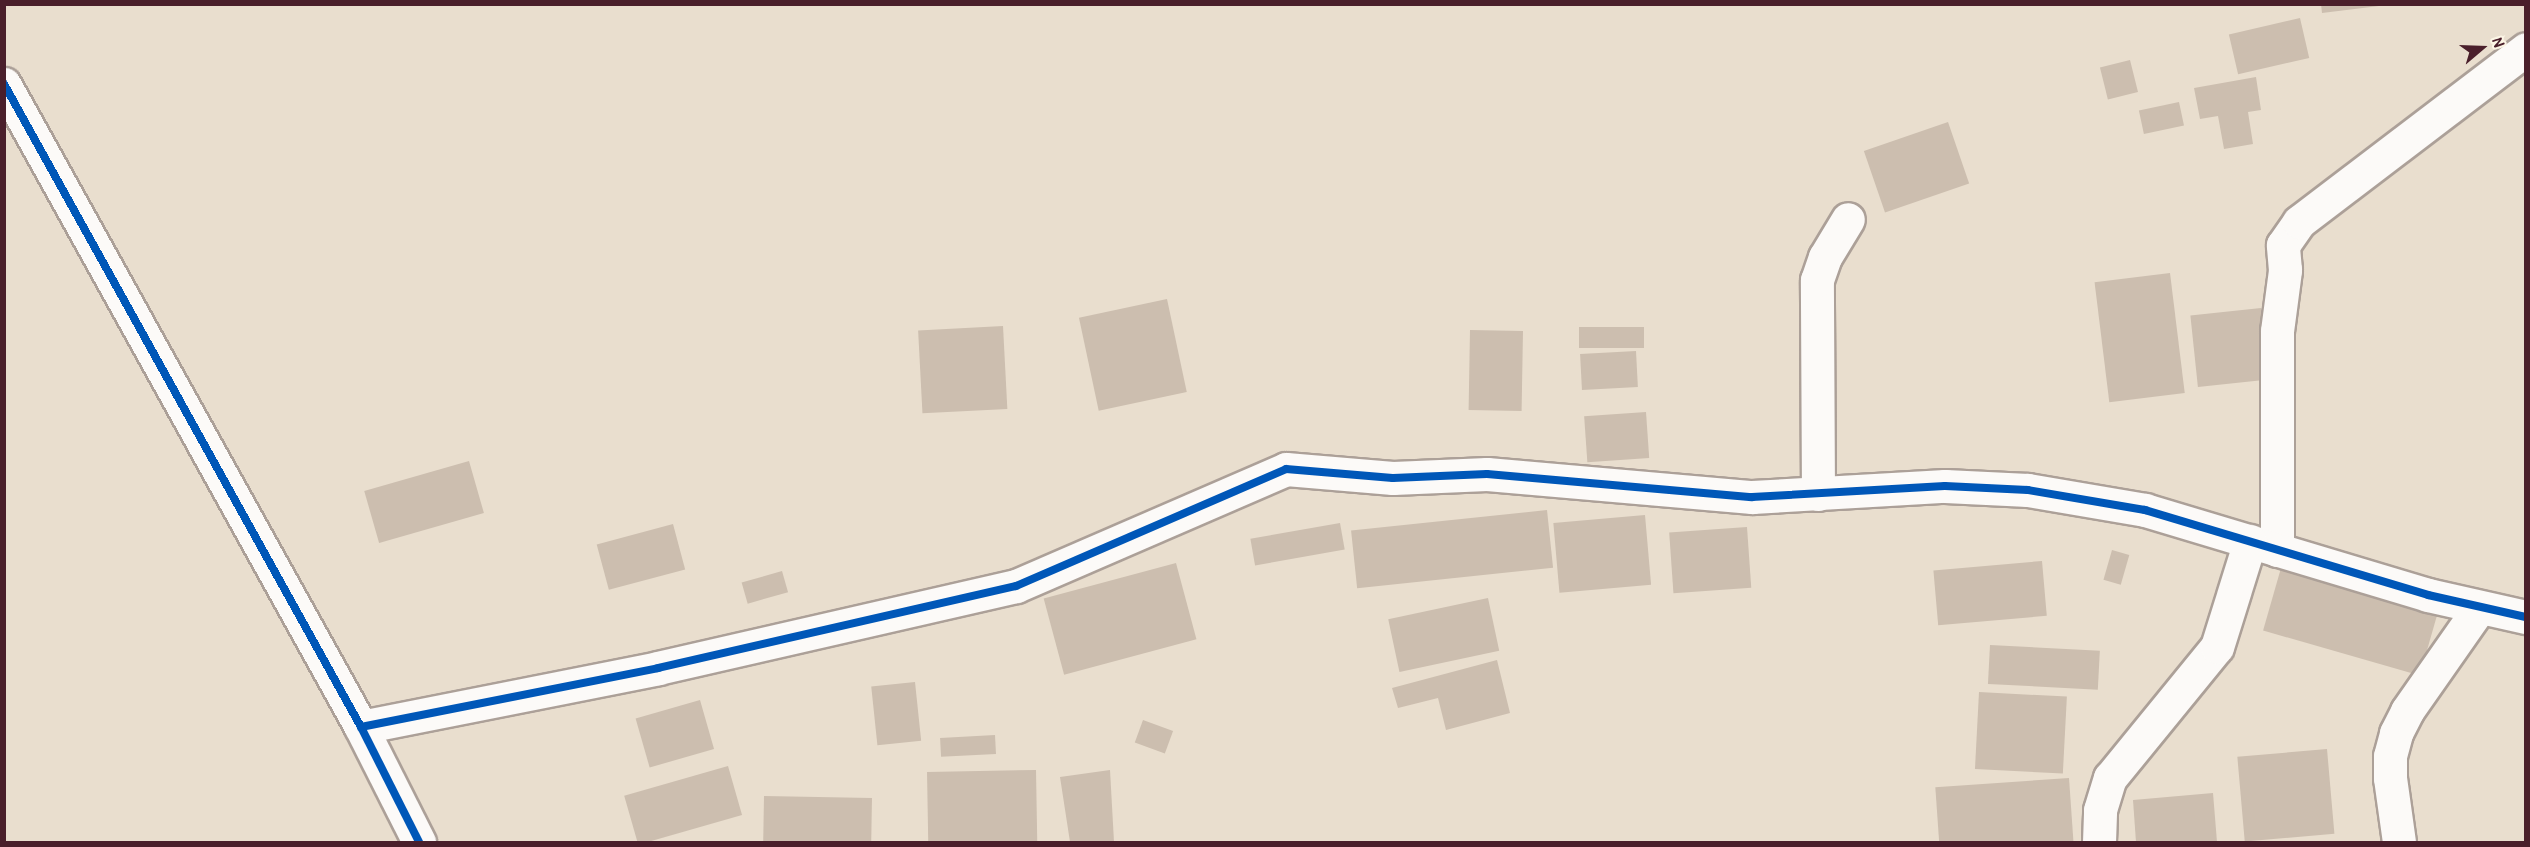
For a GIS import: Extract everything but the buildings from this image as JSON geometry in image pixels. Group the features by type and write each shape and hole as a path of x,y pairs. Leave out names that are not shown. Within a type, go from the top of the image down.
{"street":[{"path":"2099,843 2100,810 2110,778 2217,647 2263,545 2277,332 2285,270 2283,245 2300,222 2526,49"},
{"path":"4,84 361,727 420,843"},
{"path":"1818,494 1817,280 1825,257 1848,219"},
{"path":"361,727 658,668 1016,586 1286,469 1393,478 1487,474 1752,497 1945,486 2028,490 2145,510 2479,608 2526,617"},
{"path":"2400,843 2390,778 2396,733 2407,711 2479,608"}],"cycle path":[{"path":"4,84 361,727 419,842"},
{"path":"361,727 658,668 1016,586 1286,469 1393,478 1487,474 1752,497 1945,486 2028,490 2145,510 2428,595 2526,617"}]}
